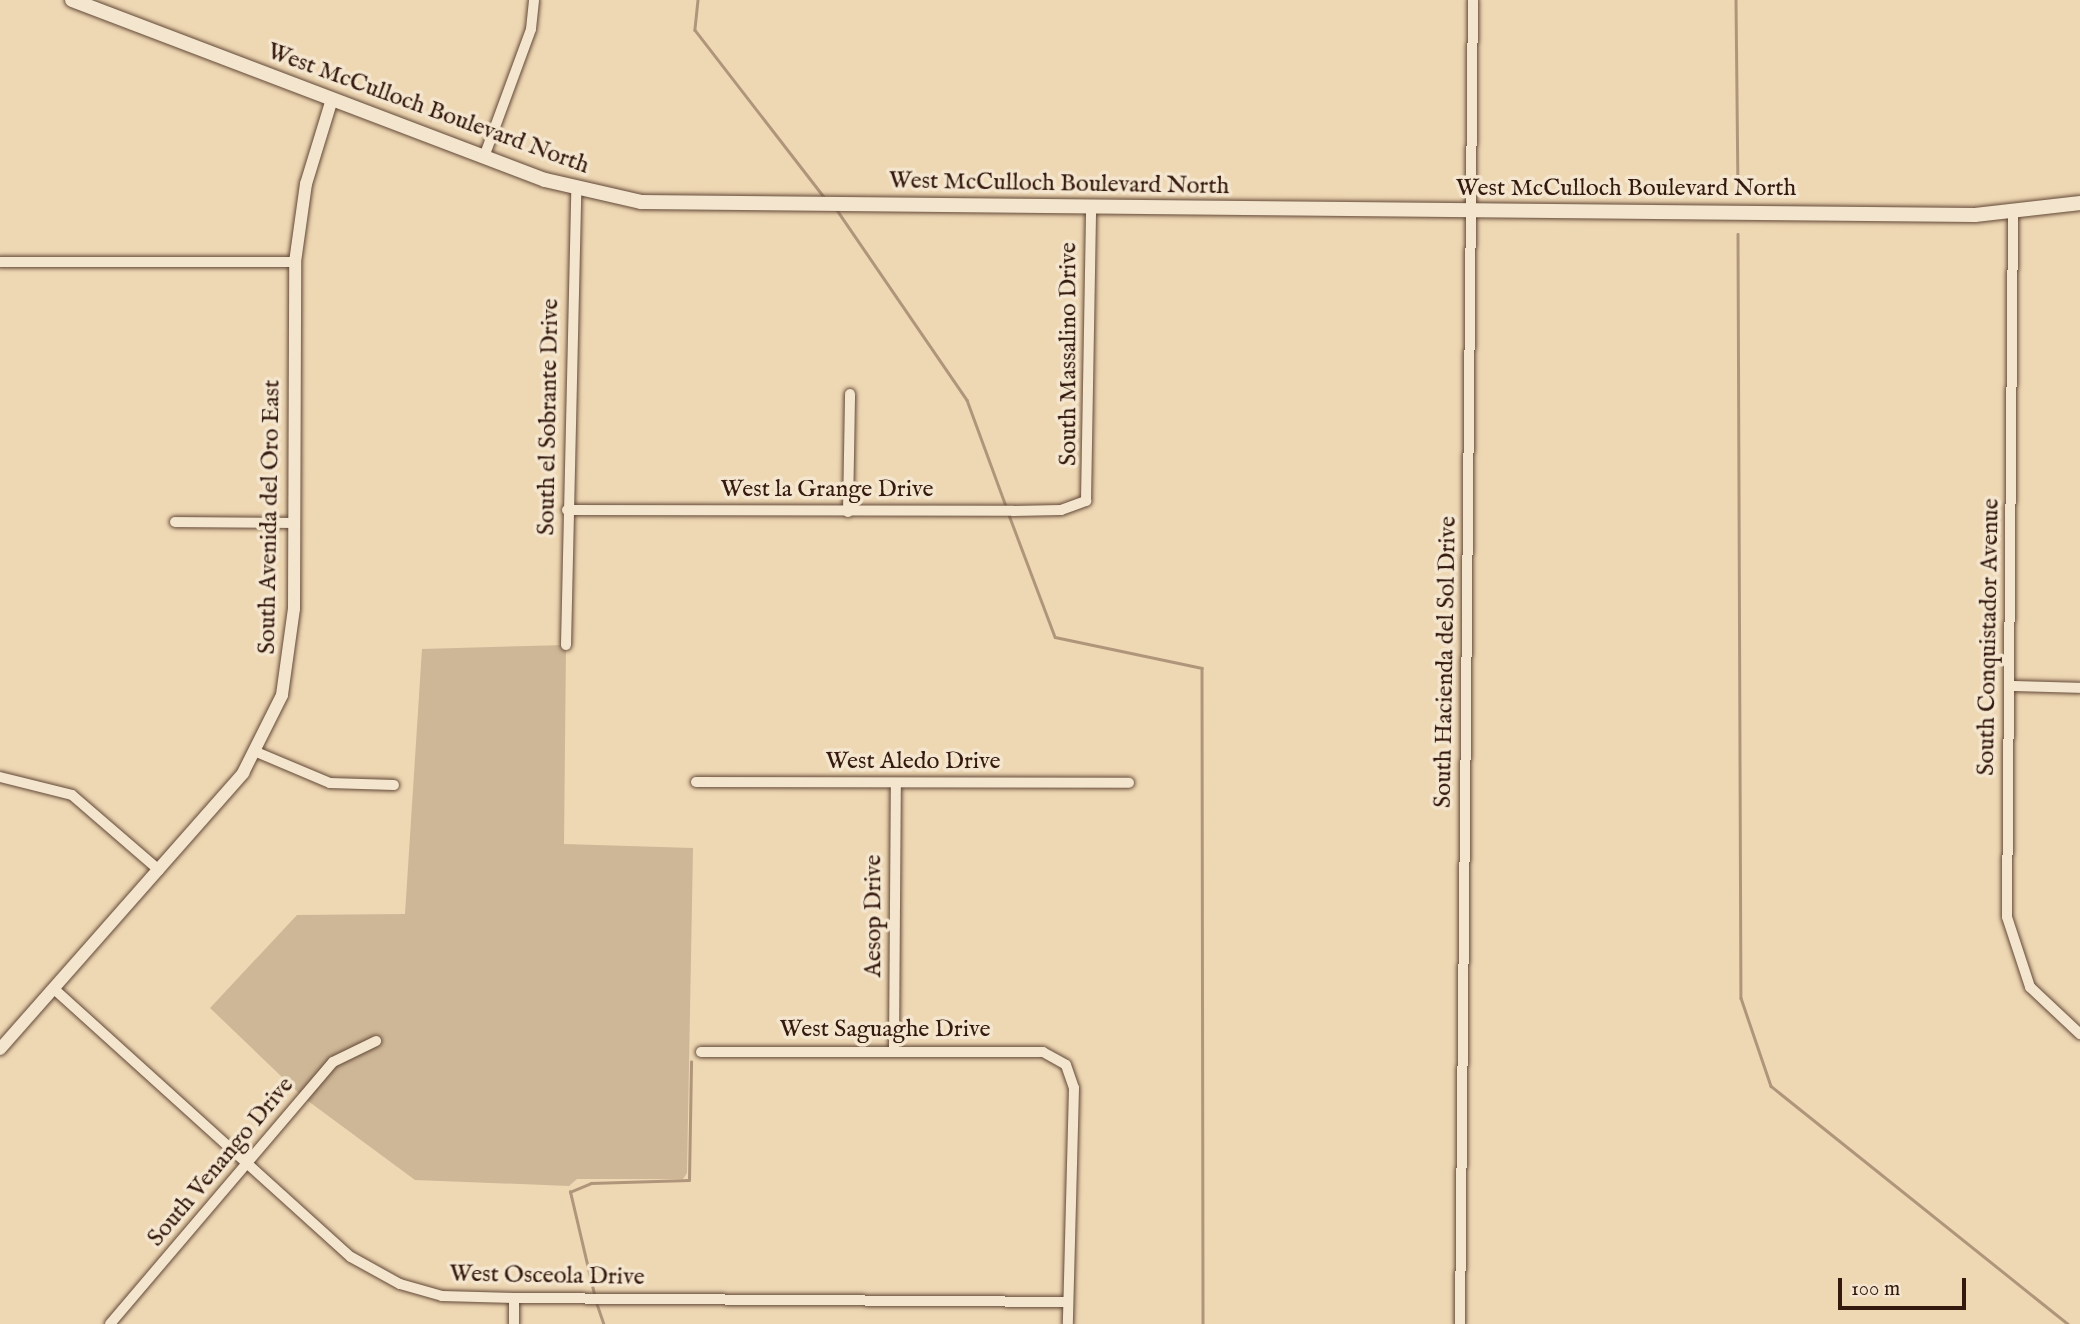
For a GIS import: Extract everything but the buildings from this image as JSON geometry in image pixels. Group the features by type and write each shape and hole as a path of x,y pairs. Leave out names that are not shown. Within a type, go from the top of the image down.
{"main road":[{"name":"West McCulloch Boulevard North","path":"72,0 576,190 661,204 2013,214 2080,203"}],"street":[{"path":"484,157 531,29 534,0"},
{"name":"South Hacienda del Sol Drive","path":"1460,1324 1473,0"},
{"name":"South Avenida del Oro East","path":"0,1049 159,870 254,751 282,695 291,654 295,262 306,184 332,99"},
{"name":"South el Sobrante Drive","path":"566,645 576,190"},
{"name":"South Massalino Drive","path":"1086,501 1091,207"},
{"name":"South Conquistador Avenue","path":"2013,214 2007,917 2030,988 2080,1034"},
{"path":"0,262 295,262"},
{"path":"848,512 850,394"},
{"name":"West la Grange Drive","path":"567,510 1061,510 1086,501"},
{"path":"175,522 293,523"},
{"path":"2010,686 2080,688"},
{"path":"254,751 330,783 394,785"},
{"path":"0,776 72,796 159,870"},
{"name":"West Aledo Drive","path":"696,782 1129,783"},
{"name":"Aesop Drive","path":"894,1049 895,783"},
{"name":"West Osceola Drive","path":"53,988 351,1257 400,1284 442,1296 514,1298 1067,1302"},
{"name":"South Venango Drive","path":"110,1324 248,1166 333,1062 376,1041"},
{"name":"West Saguaghe Drive","path":"701,1052 894,1049 1042,1052 1066,1065 1074,1088 1067,1302"},
{"path":"513,1324 514,1298"},
{"path":"1067,1302 1068,1324"}],"shaded area":[{"path":"566,645 564,844 693,848 687,1173 683,1179 577,1179 569,1186 415,1180 304,1098 210,1008 297,915 405,914 422,649"}],"waterway":[{"path":"698,0 695,30 825,198"},
{"path":"1736,0 1738,187"},
{"path":"837,210 967,400 1007,509"},
{"path":"1738,234 1741,998 1771,1086 2068,1324"},
{"path":"1009,515 1055,637 1202,668 1203,1324"},
{"path":"594,1294 570,1192 591,1183 689,1180 691,1062"},
{"path":"596,1301 604,1324"}]}
